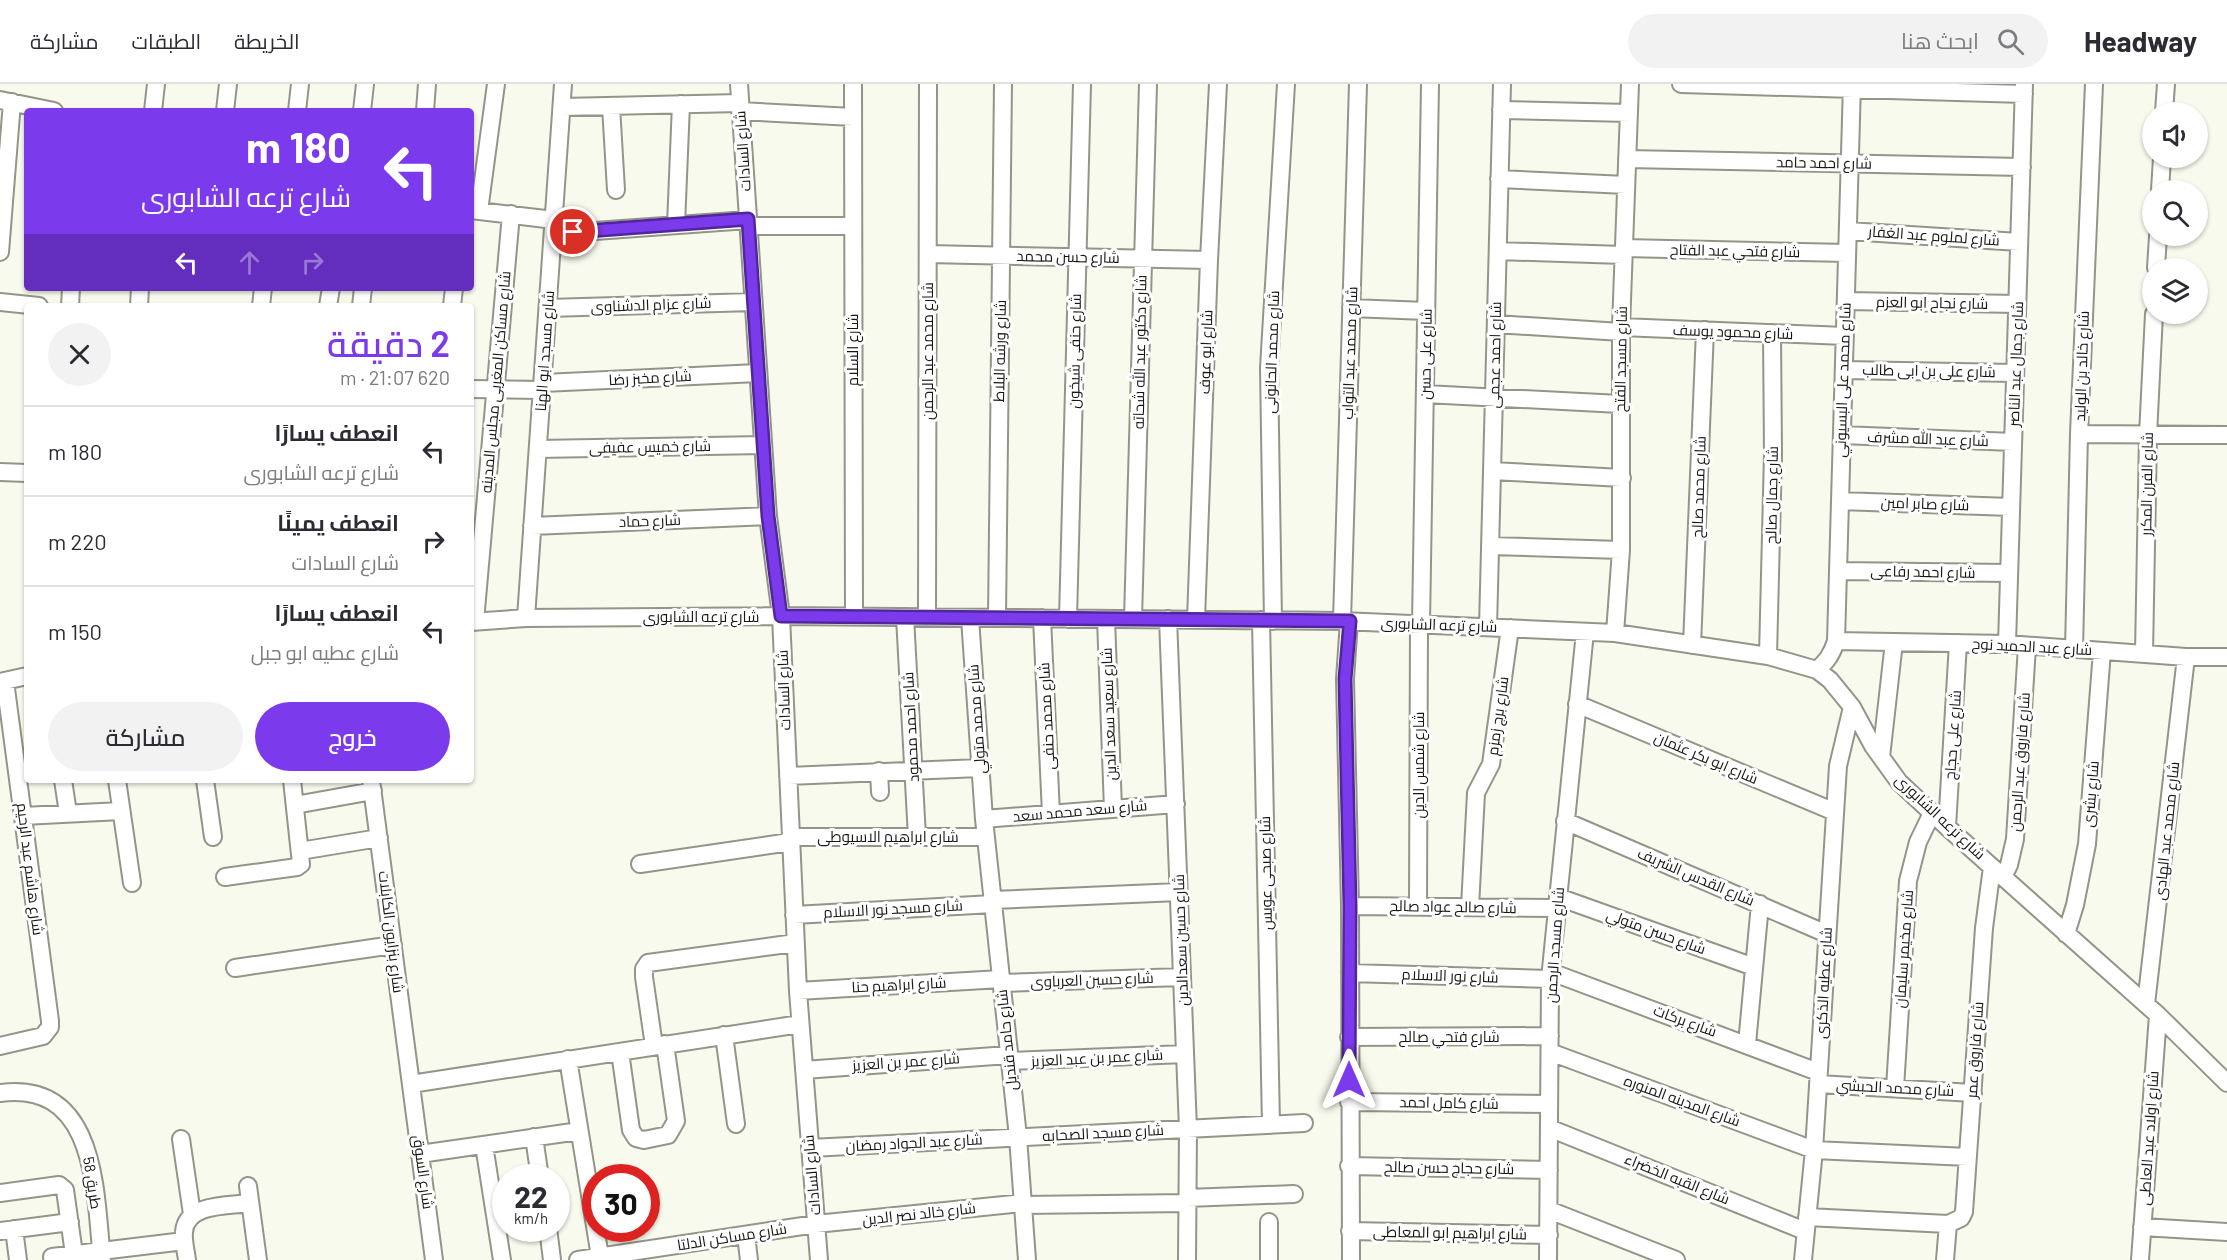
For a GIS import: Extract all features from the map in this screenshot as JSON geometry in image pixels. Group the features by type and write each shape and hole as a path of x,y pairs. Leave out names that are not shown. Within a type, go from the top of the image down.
{"street":[{"path":"153,108 156,84"},
{"path":"225,108 228,84"},
{"path":"297,108 300,84"},
{"path":"362,108 365,84"},
{"path":"425,108 427,84"},
{"path":"496,84 475,210 511,214 554,227 748,223 853,226"},
{"name":"شارع مسجد ابو الهنا","path":"526,618 564,84"},
{"name":"شارع السادات","path":"739,84 768,516 781,616 795,943 819,1260"},
{"name":"شارع السلام","path":"853,84 854,617"},
{"name":"شارع محمد عبد الرحمن","path":"927,618 928,84"},
{"name":"شارع ورشه البلاط","path":"997,618 1003,84"},
{"name":"شارع حنفى شيخون","path":"1068,619 1082,84"},
{"name":"شارع دكتور عبد الله شحاته","path":"1133,619 1148,84"},
{"name":"شارع ابو عوف","path":"1196,620 1218,84"},
{"name":"شارع محمد الحانونى","path":"1267,620 1269,369 1286,84"},
{"name":"شارع محمد عبد التواب","path":"1351,1260 1350,906 1345,689 1351,308 1358,84"},
{"name":"شارع على حسن","path":"1420,623 1430,84"},
{"name":"شارع احمد عجمى","path":"1488,627 1502,84"},
{"name":"شارع مسجد الفتح","path":"1615,633 1622,550 1621,329 1630,84"},
{"path":"1681,84 2024,89"},
{"name":"شارع خالد بن الوليد","path":"2074,649 2079,434 2094,84"},
{"path":"2165,102 2166,84"},
{"name":"شارع محمد على البسيوني","path":"1817,670 1833,652 1836,641 1852,86"},
{"name":"شارع جمال عبد الناصر","path":"2007,644 2024,89"},
{"path":"0,252 6,101 40,108"},
{"path":"562,107 681,104 853,117"},
{"path":"676,225 681,104"},
{"path":"611,106 616,190"},
{"path":"1501,110 1629,113"},
{"name":"شارع احمد حامد","path":"1627,159 2022,167"},
{"path":"1499,179 1626,186"},
{"name":"شارع مساكن المغربى مجلس المدينه","path":"474,610 511,214"},
{"name":"شارع لملوم عبد الغفار","path":"1848,231 2019,242"},
{"name":"شارع فتحي عبد الفتاح","path":"1498,251 1847,253"},
{"name":"شارع حسن محمد","path":"928,254 1209,260"},
{"name":"شارع نجاح ابو العزم","path":"1846,301 2017,304"},
{"path":"0,302 24,304"},
{"name":"شارع عزام الدشناوى","path":"548,308 753,302"},
{"path":"1351,308 1426,311"},
{"name":"شارع محمود يوسف","path":"1496,324 1845,336"},
{"name":"شارع الفرن المكرر","path":"2144,654 2148,435 2154,324"},
{"name":"شارع محمد صالح","path":"1692,645 1705,330"},
{"name":"شارع جمال صالح","path":"1768,656 1773,454 1772,333"},
{"name":"شارع على بن ابى طالب","path":"1844,370 2015,373"},
{"name":"شارع مخبز رضا","path":"474,389 758,373"},
{"path":"1425,394 1620,404"},
{"path":"2079,434 2227,435"},
{"name":"شارع عبد الله مشرف","path":"1842,435 2013,442"},
{"name":"شارع خميس عفيفى","path":"538,449 763,445"},
{"path":"1492,471 1622,478"},
{"path":"0,472 24,474"},
{"name":"شارع صابر امين","path":"1840,501 2011,507"},
{"name":"شارع حماد","path":"532,526 768,516"},
{"path":"1490,546 1622,550"},
{"name":"شارع احمد رفاعى","path":"1838,571 2009,573"},
{"name":"شارع ترعه الشابورى","path":"474,621 526,618 781,616 1420,623 1615,633 1768,656 1817,670 1842,693 1873,746 1899,782 2152,1010 2227,1083"},
{"name":"شارع احمد محمود","path":"905,617 917,837"},
{"name":"شارع محمد متولي","path":"970,618 984,819"},
{"name":"شارع محمد حنفى","path":"1042,618 1052,814"},
{"name":"شارع سعيد سعد الدين","path":"1106,619 1113,809"},
{"name":"شارع حسين سعدالدين","path":"1168,619 1188,1129 1187,1260"},
{"name":"شارع صبحى عويس","path":"1267,620 1271,1125"},
{"name":"شارع شمس الدين","path":"1418,907 1420,623"},
{"name":"شارع برج زمزم","path":"1470,907 1475,799 1478,787 1491,764 1510,628"},
{"name":"شارع مسجد الرحمن","path":"1548,1260 1551,975 1585,632"},
{"name":"شارع عبد الحميد نوح","path":"1836,641 2007,644 2186,657 2227,657"},
{"path":"1881,757 1894,642"},
{"name":"شارع على حجاج","path":"1947,827 1958,643"},
{"name":"شارع فاروق عبد الرحمن","path":"1998,872 2013,852 2015,839 2027,646"},
{"name":"شارع بشرى","path":"2066,934 2075,904 2087,844 2102,651"},
{"name":"شارع محمد عبد الهادى","path":"2152,1010 2186,657"},
{"path":"2,682 24,677"},
{"name":"شارع هاشم عبد الرحيم","path":"0,1046 43,1036 50,1027 23,816 8,768 2,682"},
{"name":"شارع ابو بكر عثمان","path":"1577,704 1835,812"},
{"name":"شارع عطيه الذكرى","path":"1803,1260 1814,1150 1838,766 1851,707"},
{"path":"788,776 980,768"},
{"path":"879,771 880,792"},
{"path":"63,783 68,813"},
{"path":"117,783 132,883"},
{"path":"205,783 213,837"},
{"path":"225,877 301,864 292,783"},
{"path":"295,805 372,786"},
{"name":"شارع بنزايون الكابلات","path":"372,786 411,1084"},
{"name":"شارع سعد محمد سعد","path":"984,819 1176,804"},
{"path":"23,816 121,811"},
{"name":"شارع مخيمر سليمان","path":"1895,1088 1908,881 1918,842 1932,813"},
{"name":"شارع حامد قنديل","path":"984,819 1018,1137 1027,1260"},
{"name":"شارع القدس الشريف","path":"1565,821 1827,934"},
{"name":"شارع ابراهيم الاسيوطى","path":"640,864 790,839 986,837"},
{"path":"300,851 379,838"},
{"name":"شارع فاروق عمر","path":"1948,1224 1961,1218 1964,1212 1984,928 1998,872"},
{"name":"شارع مسجد نور الاسلام","path":"794,915 1179,892"},
{"name":"شارع صالح عواد صالح","path":"1350,906 1470,907 1557,902"},
{"name":"شارع حسن متولي","path":"1557,902 1754,967"},
{"path":"1747,1044 1760,904"},
{"path":"620,1052 629,1123 636,1138 644,1140 668,1135 674,1129 676,1113 659,1045 644,969 648,963 655,961 795,943"},
{"path":"236,968 393,945"},
{"name":"شارع نور الاسلام","path":"1350,973 1551,975"},
{"name":"شارع بركات","path":"1551,975 1747,1044 1818,1078"},
{"name":"شارع حسين العرباوى","path":"1001,981 1182,977"},
{"name":"شارع ابراهيم حنا","path":"798,991 1001,981"},
{"name":"شارع اولاد عبد العاطى","path":"2140,1260 2152,1010"},
{"path":"411,1084 800,1024"},
{"path":"724,1035 736,1124"},
{"name":"شارع فتحي صالح","path":"1349,1037 1550,1044"},
{"name":"شارع المدينه المنوره","path":"1550,1044 1814,1150 1968,1156"},
{"name":"شارع عمر بن عبد العزيز","path":"1009,1058 1185,1054"},
{"name":"شارع عمر بن العزيز","path":"804,1070 1009,1058"},
{"path":"568,1059 579,1131 587,1259"},
{"name":"شارع محمد الحبشي","path":"1818,1078 1895,1088 1973,1093"},
{"name":"شارع السوق","path":"411,1084 434,1260"},
{"name":"طريق 58","path":"0,1093 15,1091 38,1095 59,1106 75,1123 92,1167 102,1255"},
{"name":"شارع كامل احمد","path":"1349,1102 1549,1104"},
{"name":"شارع مسجد الصحابه","path":"1018,1137 1304,1123"},
{"name":"شارع القبه الخضراء","path":"1549,1128 1806,1224 1948,1224"},
{"path":"420,1154 579,1131"},
{"path":"534,1137 538,1164"},
{"name":"شارع عبد الجواد رمضان","path":"810,1148 1018,1137"},
{"path":"181,1139 192,1214"},
{"path":"484,1145 502,1260"},
{"name":"شارع حجاج حسن صالح","path":"1349,1166 1549,1170"},
{"path":"0,1193 59,1185 65,1190 74,1254"},
{"path":"187,1260 184,1231 186,1222 192,1214 249,1194 258,1260"},
{"name":"شارع خالد نصر الدين","path":"816,1224 1023,1204 1187,1200 1294,1194"},
{"path":"1549,1210 1676,1260"},
{"path":"18,1260 7,1230 70,1222"},
{"path":"1269,1222 1269,1260"},
{"name":"شارع مساكن الدلتا","path":"587,1259 639,1255 691,1243 816,1224"},
{"path":"1945,1260 1948,1224"},
{"path":"2142,1227 2227,1232"},
{"name":"شارع ابراهيم ابو المعاطى","path":"1350,1231 1549,1235"},
{"path":"746,1235 749,1260"},
{"path":"52,1257 74,1254 102,1255 184,1241"},
{"path":"550,1242 552,1260"},
{"path":"691,1243 694,1260"}],"route":[{"path":"573,232 748,219 768,516 781,616 1350,621 1345,679 1350,906 1349,1080"}]}
